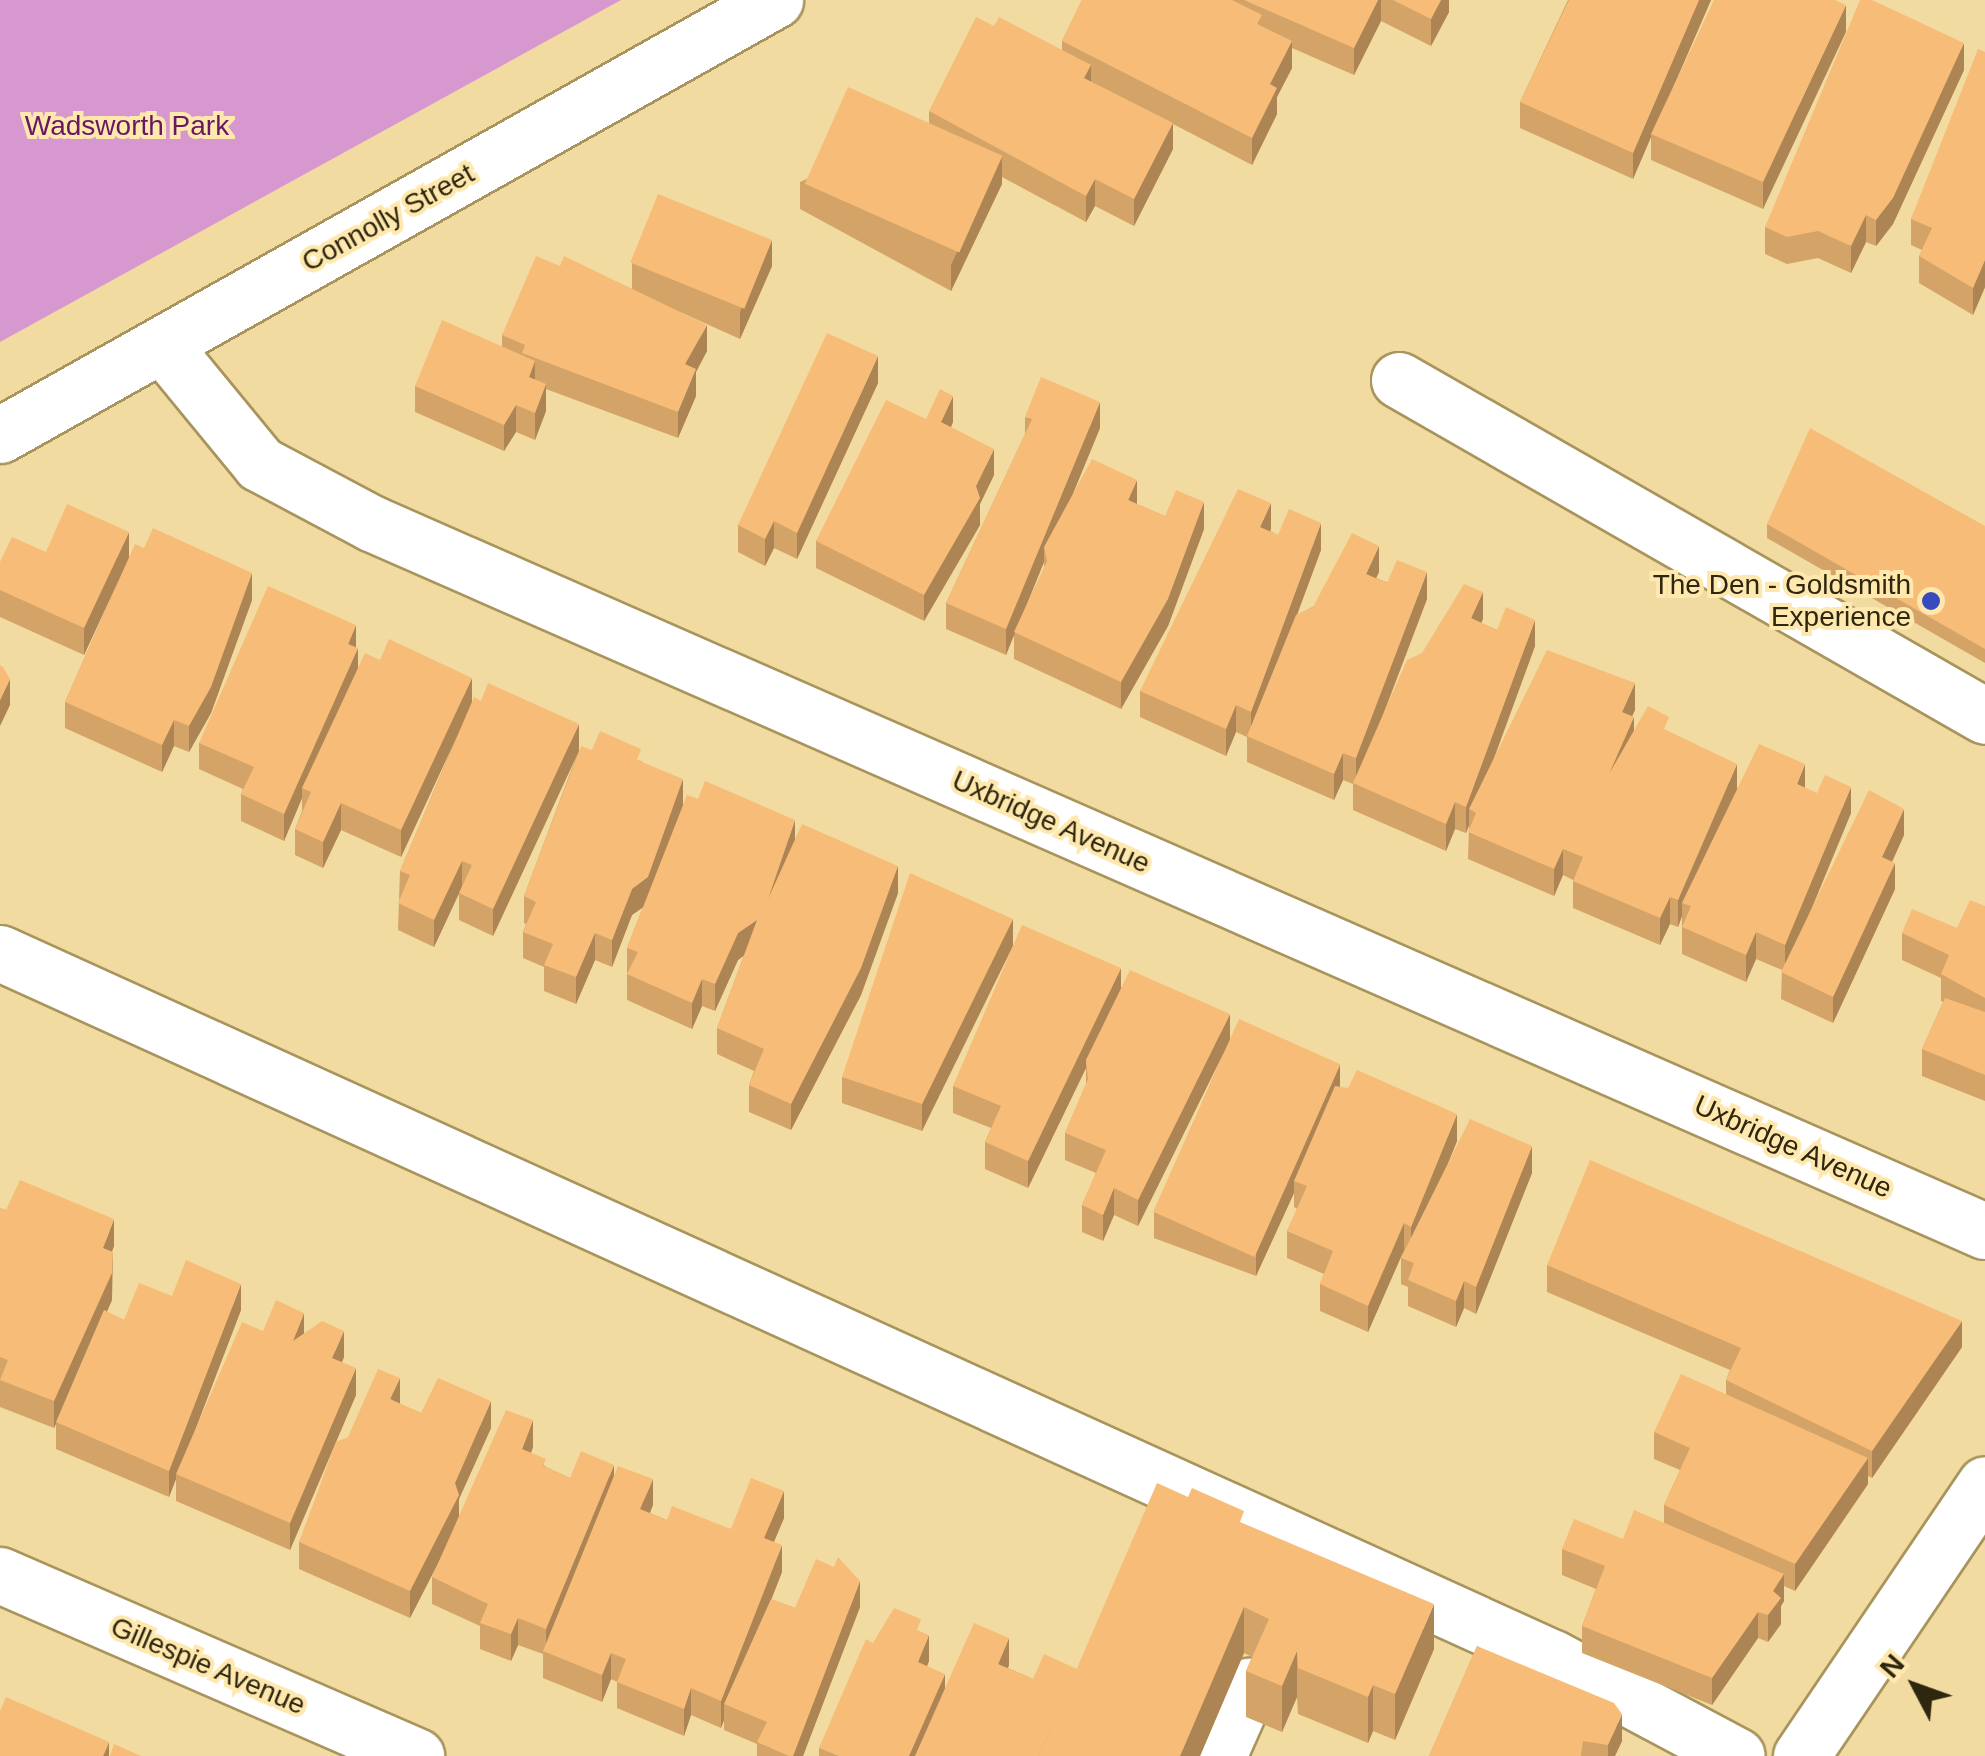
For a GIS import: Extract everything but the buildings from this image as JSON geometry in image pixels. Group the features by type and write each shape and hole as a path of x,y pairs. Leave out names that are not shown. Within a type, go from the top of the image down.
{"street":[{"name":"Connolly Street","path":"0,434 164,347 775,0"},
{"name":"Uxbridge Avenue","path":"164,347 260,464 371,523 1985,1231"},
{"path":"1399,380 1985,716"},
{"path":"0,953 1305,1560 1554,1658 1737,1756"},
{"path":"1801,1756 1985,1484"},
{"name":"Gillespie Avenue","path":"0,1575 416,1756"},
{"path":"1218,1756 1248,1686"}],"green space":[{"name":"Wadsworth Park","path":"0,0 621,0 0,342"}],"place":[{"name":"The Den - Goldsmith Experience","path":"1931,601"}]}
